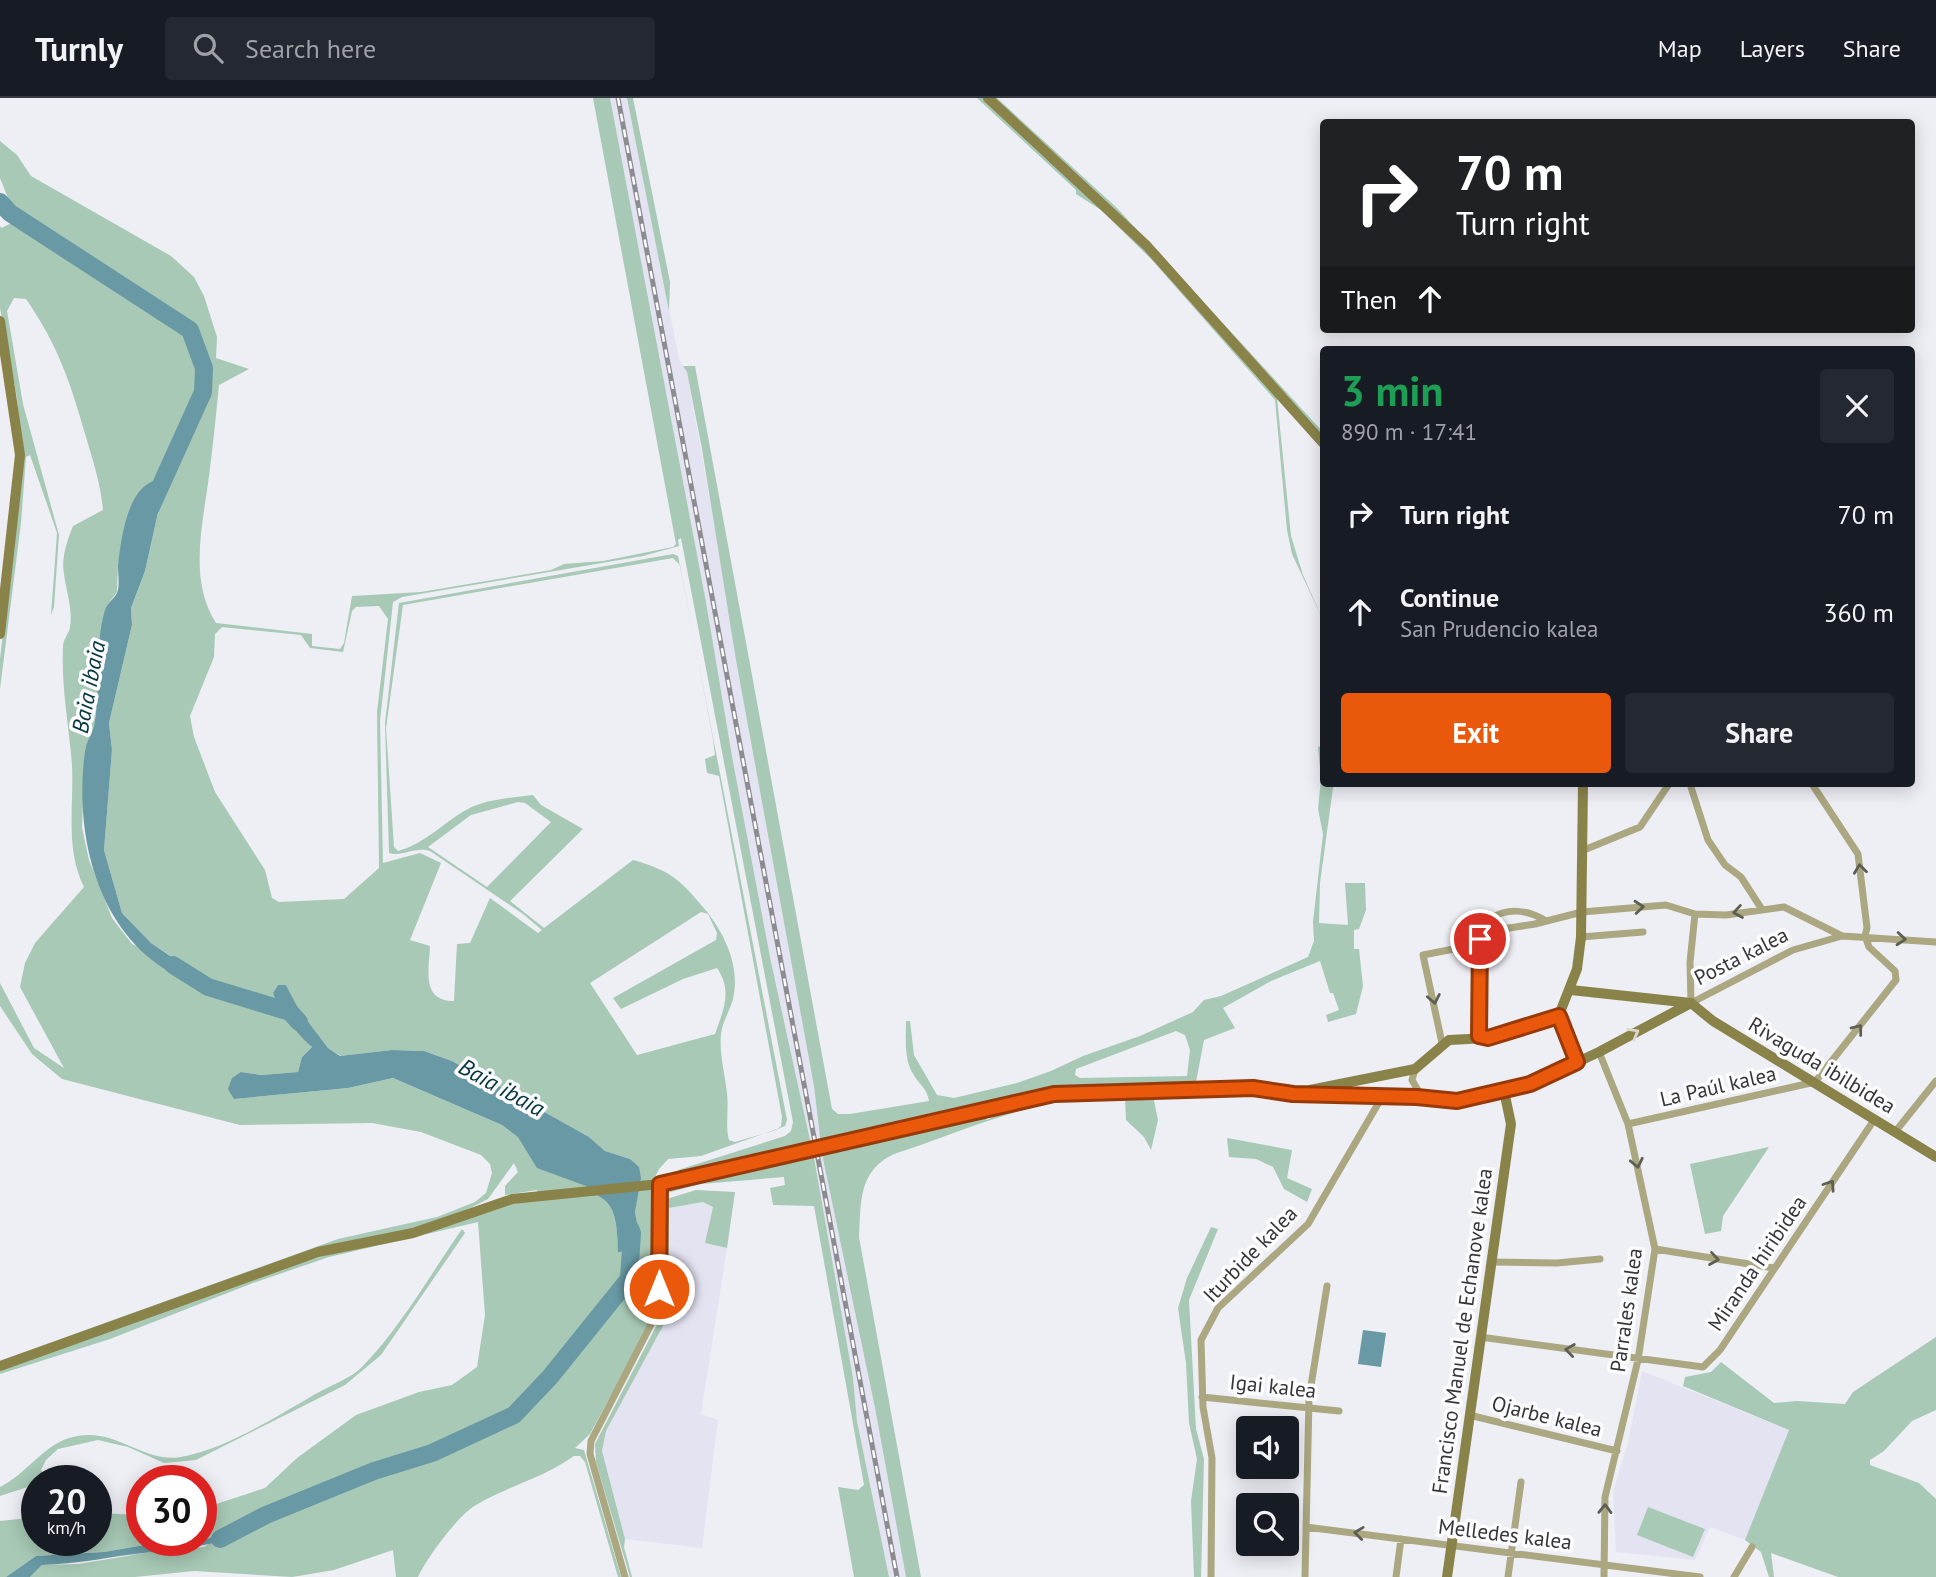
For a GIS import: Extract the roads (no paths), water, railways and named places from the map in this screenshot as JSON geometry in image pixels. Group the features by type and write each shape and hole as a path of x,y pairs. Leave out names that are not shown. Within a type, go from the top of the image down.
{"street":[{"path":"988,98 1147,246 1320,440"},
{"path":"0,321 20,455 0,634"},
{"path":"1577,1062 1559,1016 1571,990 1581,937 1583,787"},
{"path":"1584,850 1640,827 1667,787"},
{"path":"1691,787 1708,840 1725,865 1741,877 1761,908"},
{"path":"1814,787 1858,854 1867,928 1865,936 1869,947 1895,971 1896,980 1815,1082"},
{"path":"1442,1043 1423,954 1459,948 1480,939 1490,931 1582,912 1666,905 1695,914 1726,915 1761,908 1793,909 1842,936"},
{"path":"1479,1036 1480,939 1490,919 1498,915 1526,911 1546,921"},
{"path":"1571,990 1691,1003 1690,962 1695,914"},
{"path":"1825,926 1825,940"},
{"path":"1581,937 1643,932"},
{"name":"Posta kalea","path":"1293,1094 1422,1097 1457,1101 1504,1091 1530,1084 1599,1052 1793,950 1842,936 1936,942"},
{"name":"Rivaguda ibilbidea","path":"1691,1003 1713,1021 1936,1157"},
{"path":"1422,1097 1412,1080 1415,1069 1442,1043 1479,1036 1488,1038 1559,1016"},
{"name":"Parrales kalea","path":"1599,1052 1628,1124 1655,1249 1638,1360 1605,1497 1604,1577"},
{"path":"0,1366 318,1252 413,1233 512,1199 573,1190 660,1184 1054,1094 1253,1088 1293,1094 1415,1069"},
{"path":"1895,1132 1936,1081"},
{"name":"La Paúl kalea","path":"1628,1124 1815,1082"},
{"name":"Francisco Manuel de Echanove kalea","path":"1447,1577 1511,1124 1504,1091"},
{"name":"Iturbide kalea","path":"1211,1577 1212,1458 1202,1397 1201,1340 1218,1308 1308,1224 1382,1097"},
{"name":"Miranda hiribidea","path":"1638,1360 1694,1368 1710,1364 1874,1120"},
{"path":"625,1577 590,1454 591,1441 658,1311 660,1184"},
{"path":"1655,1249 1774,1268"},
{"path":"1491,1262 1557,1263 1600,1259"},
{"path":"1305,1577 1310,1407 1327,1286"},
{"path":"1480,1337 1638,1360"},
{"name":"Igai kalea","path":"1202,1397 1339,1410"},
{"name":"Ojarbe kalea","path":"1469,1415 1617,1451"},
{"path":"1508,1577 1521,1482"},
{"name":"Melledes kalea","path":"1306,1527 1700,1577"},
{"path":"1396,1577 1401,1539"},
{"path":"1734,1577 1752,1547"}],"water":[{"path":"156,480 163,490 145,571 131,608 132,625 109,723 112,750 104,850 122,913 151,943 188,968 194,977 190,982 159,965 134,943 114,917 99,886 89,854 84,820 82,785 85,751 96,712 102,624 106,608 118,590 119,555 127,516 138,493"},
{"path":"278,985 286,985 299,1010 328,1048 340,1056 392,1050 424,1051 452,1061 495,1085 530,1097 541,1110 589,1137 605,1151 630,1159 639,1167 641,1178 635,1212 639,1234 638,1249 618,1252 616,1223 608,1203 586,1186 537,1168 518,1137 502,1125 393,1078 348,1088 234,1099 228,1089 232,1078 241,1072 261,1075 298,1072 302,1057 312,1047 294,1029 280,1008 273,993"},
{"path":"1363,1330 1386,1333 1381,1367 1358,1364"},
{"path":"234,1523 242,1525 238,1537 217,1542 217,1535 224,1533"},
{"path":"126,1548 126,1556 42,1565 30,1577 6,1577 36,1556 112,1556 112,1551"}],"waterway":[{"name":"Baia ibaia","path":"0,202 10,213 190,330 204,368 203,392 151,507"},
{"name":"Baia ibaia","path":"173,965 208,987 290,1012 299,1022"},
{"name":"Baia ibaia","path":"220,1539 266,1515 374,1471 432,1453 514,1415 550,1377 629,1279 630,1228"}],"railway":[{"path":"618,98 897,1577"}]}
